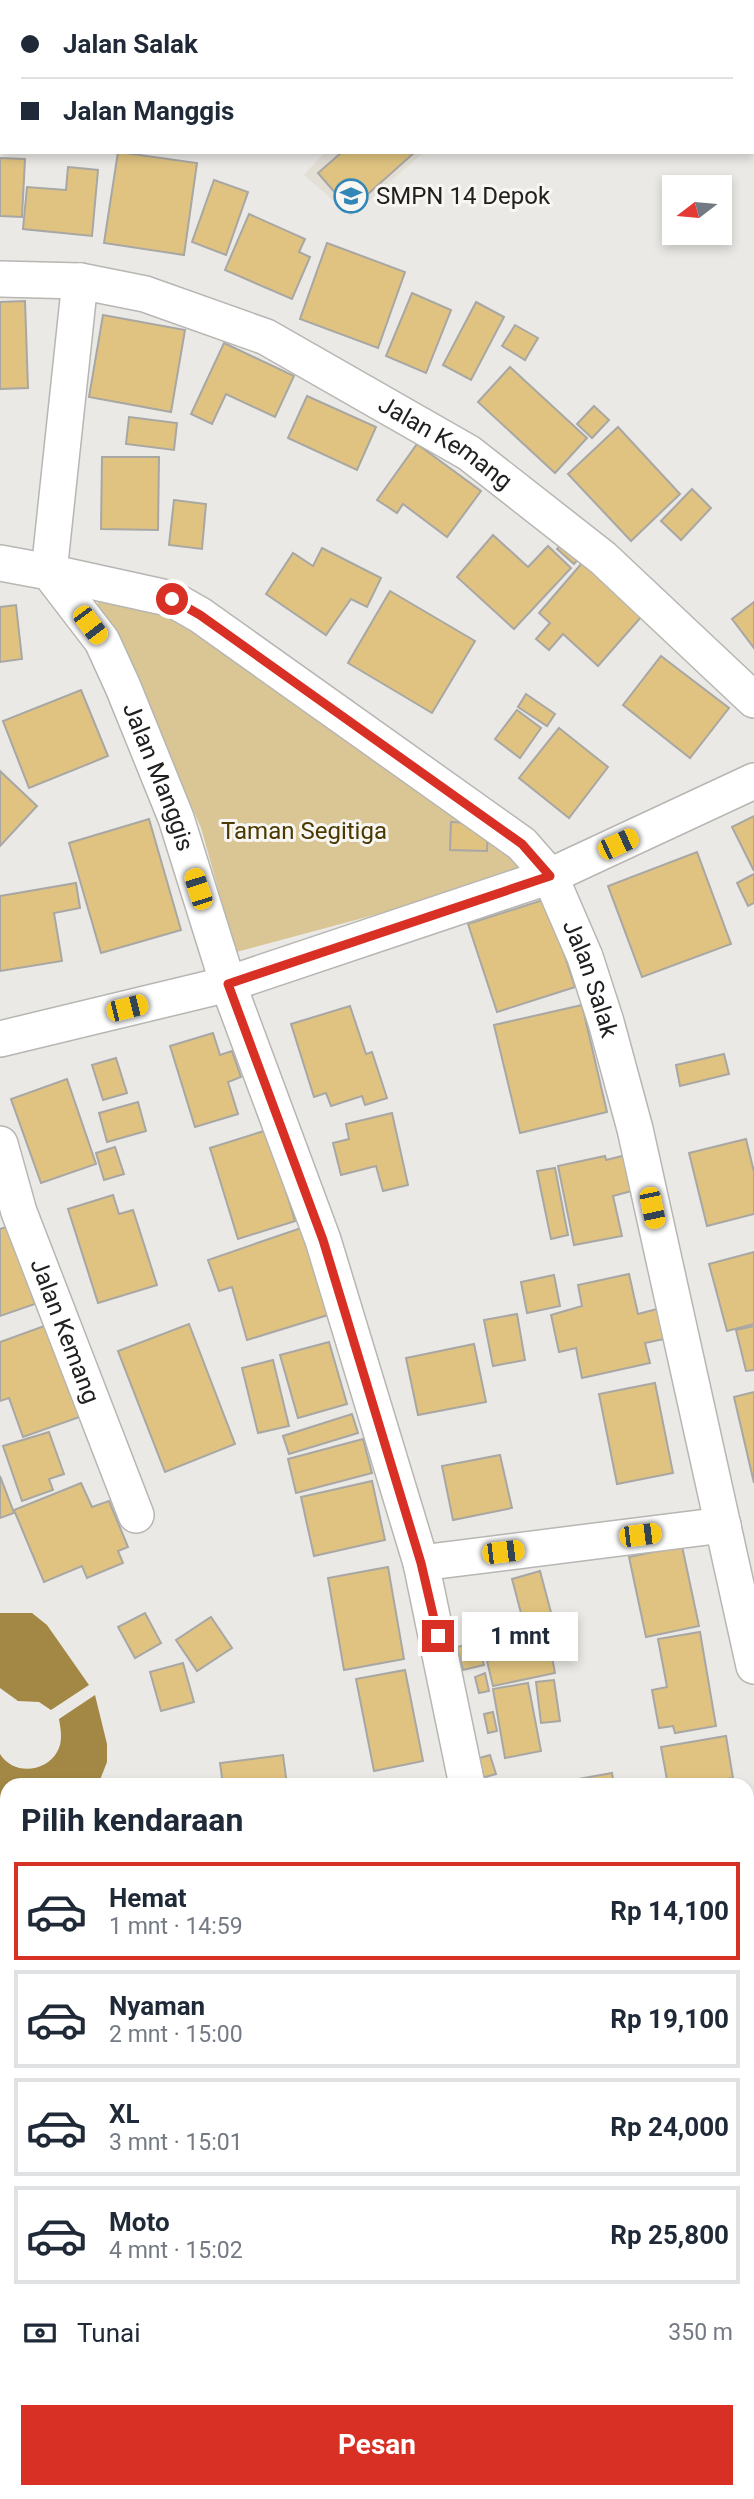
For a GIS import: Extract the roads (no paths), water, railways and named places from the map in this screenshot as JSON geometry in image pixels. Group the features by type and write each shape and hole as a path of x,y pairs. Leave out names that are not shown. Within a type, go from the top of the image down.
{"street":[{"name":"Jalan Kemang","path":"0,279 80,281 145,294 266,337 469,453 603,558 754,700"},
{"path":"0,563 49,572 80,281"},
{"name":"Jalan Salak","path":"49,572 172,599 200,615 522,844 550,876 585,957 627,1102 754,1666"},
{"name":"Jalan Manggis","path":"49,572 102,641 176,818 228,984 323,1240 421,1563 466,1778"},
{"path":"0,1039 228,984 550,876 754,781"},
{"name":"Jalan Kemang","path":"0,1144 19,1212 136,1516"},
{"path":"421,1563 723,1525"}],"place":[{"name":"SMPN 14 Depok","path":"351,196"}],"park label":[{"name":"Taman Segitiga","path":"304,831"}]}
